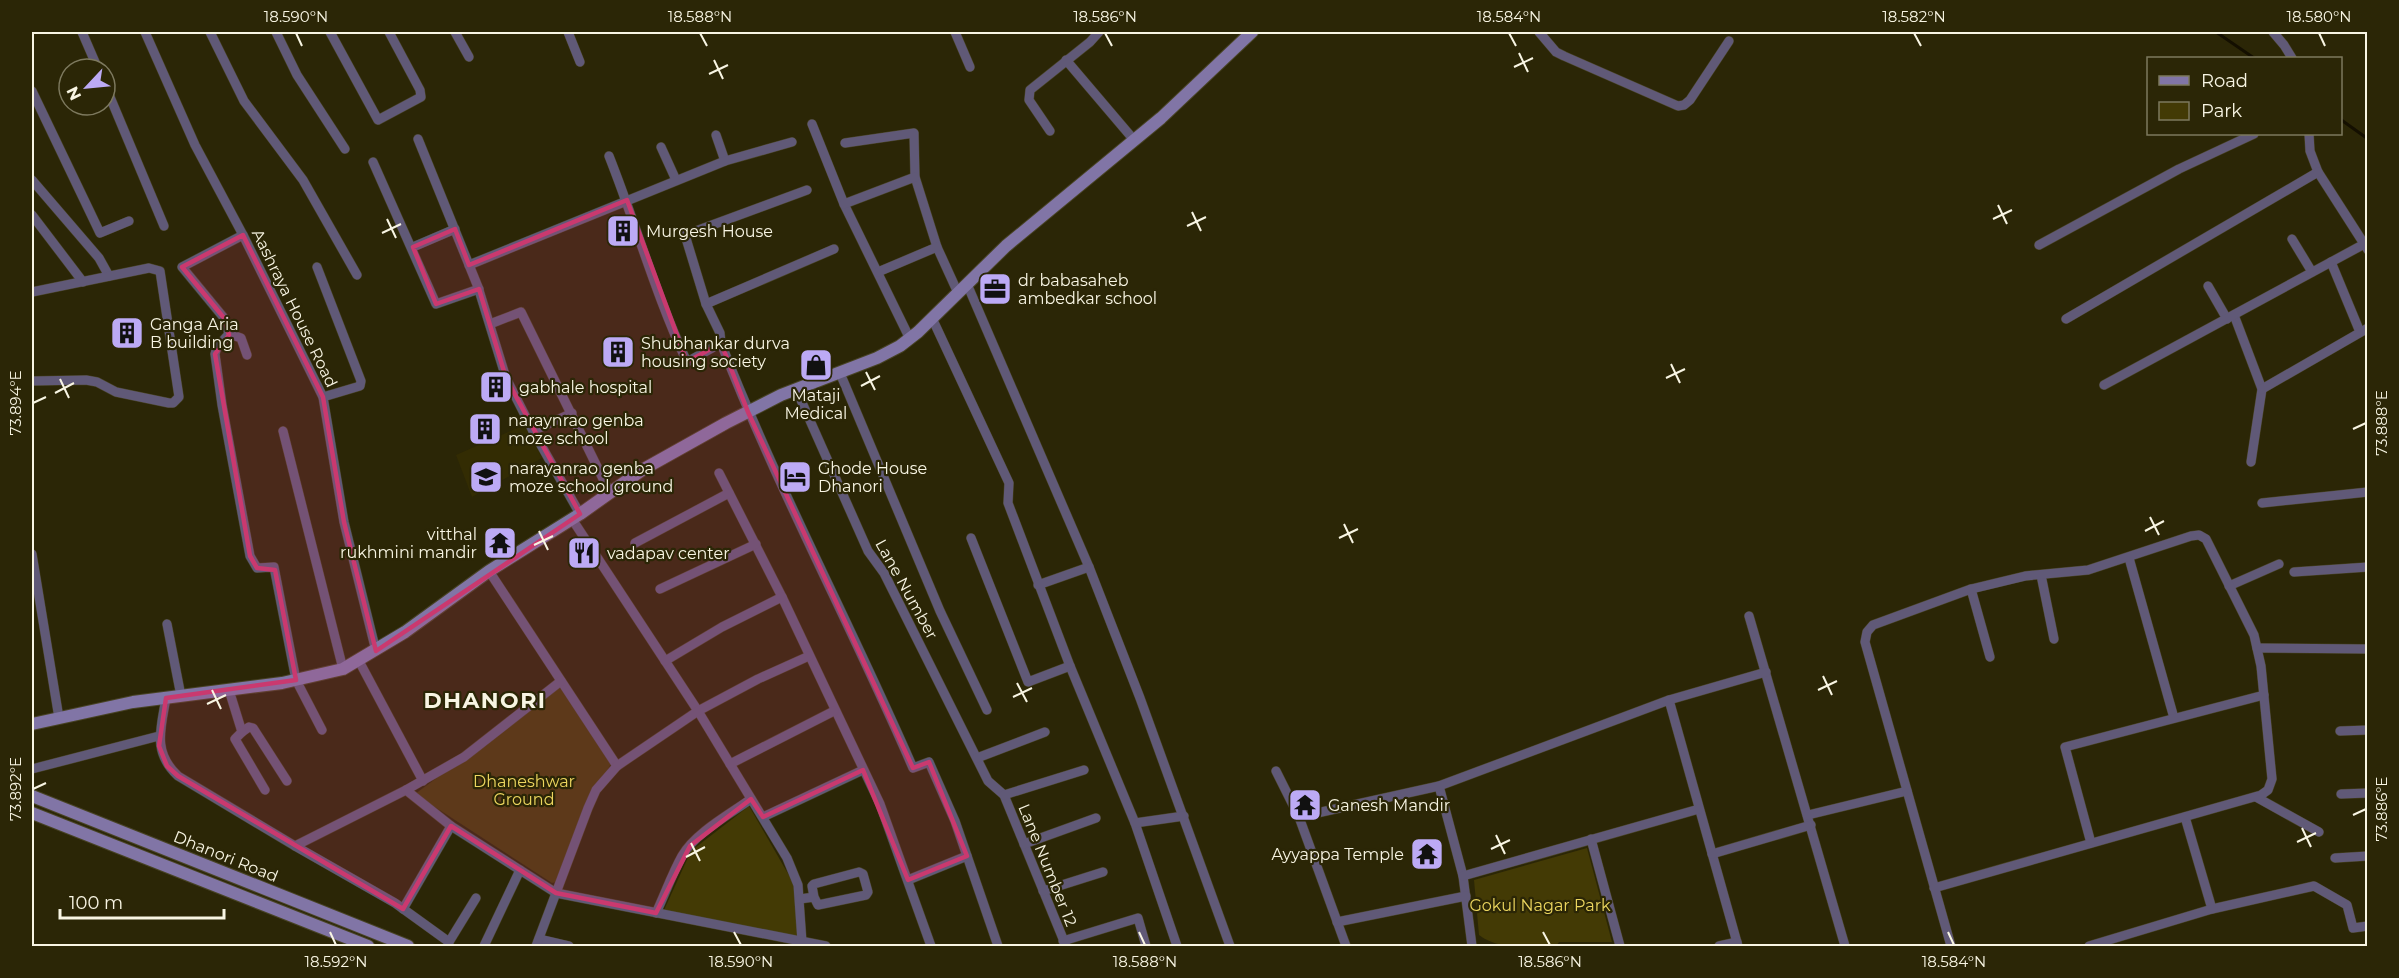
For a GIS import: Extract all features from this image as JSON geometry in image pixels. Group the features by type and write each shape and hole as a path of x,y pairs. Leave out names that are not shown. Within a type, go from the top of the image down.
{"street":[{"path":"82,32 93,57"},
{"name":"Aashraya House Road","path":"144,32 195,145 243,235 323,397 344,522 376,651"},
{"path":"210,32 244,101 303,180 357,275"},
{"path":"276,32 297,75 345,149"},
{"path":"330,32 378,120 420,97 420,90 389,32"},
{"path":"455,32 469,57"},
{"path":"568,32 580,62"},
{"path":"955,32 970,67"},
{"path":"1050,131 1028,94 1034,85 1090,42 1099,32"},
{"path":"32,724 133,702 296,680 343,669 376,651 489,571 576,517 642,470 748,412 796,389 877,358 910,339 1030,224 1161,118 1252,32"},
{"path":"1539,32 1556,52 1563,56 1678,106 1690,100 1729,41"},
{"path":"2273,32 2291,57"},
{"path":"1066,60 1134,140"},
{"path":"32,90 100,233 129,221"},
{"path":"117,114 164,226"},
{"path":"812,124 844,204 910,339"},
{"path":"845,143 914,134 915,177 937,247 963,288 1089,567 1184,816 1230,946"},
{"path":"716,135 725,161"},
{"path":"2039,245 2179,169 2252,135"},
{"path":"2104,385 2366,245 2318,172 2310,151 2309,135"},
{"path":"418,139 479,289 506,378 576,517 787,858 798,885 802,942"},
{"path":"470,265 725,161 792,142"},
{"path":"661,147 676,180"},
{"path":"609,156 627,200 671,329 687,362 721,342"},
{"path":"373,162 413,247 436,304 479,289"},
{"path":"2066,319 2318,172"},
{"path":"844,204 915,177"},
{"path":"32,180 99,258 109,276"},
{"path":"807,190 685,235 706,304 720,333 721,342 748,412 914,768 929,762 955,820 998,946"},
{"path":"32,215 82,282"},
{"path":"413,247 455,229"},
{"path":"229,334 224,318 182,267 243,235"},
{"path":"2292,238 2312,272"},
{"path":"878,272 937,247"},
{"path":"706,304 834,249"},
{"path":"2262,389 2363,330 2331,262"},
{"path":"317,267 361,381 360,386 323,397"},
{"path":"32,292 156,268 161,274 179,397 176,401 169,403 116,392 97,382 86,380 32,381"},
{"path":"2208,286 2231,317 2262,389 2251,462"},
{"path":"490,324 521,312 610,493"},
{"path":"932,318 1009,483 1008,503 1070,666 1135,823 1177,946"},
{"path":"229,334 241,338 247,355"},
{"path":"229,334 217,346 215,354 222,405 248,544 253,565 257,568 274,567 296,680 322,730"},
{"path":"840,373 940,611 987,710"},
{"name":"Lane Number","path":"796,389 868,551 884,573 988,781 1004,795"},
{"path":"533,431 572,413"},
{"path":"283,431 343,669"},
{"path":"719,473 782,597 880,804 931,946"},
{"path":"2262,503 2367,492"},
{"path":"635,543 729,493"},
{"path":"1934,888 2185,817 2256,796 2268,790 2272,779 2264,694 2254,635 2206,539 2199,535 2191,536 2129,558 2075,573 2007,579 1971,589 1873,625 1867,632 1865,642 1934,888 1951,946"},
{"path":"971,538 1028,682 1070,666"},
{"path":"660,589 756,544"},
{"path":"32,554 59,718"},
{"path":"2129,558 2174,718"},
{"path":"2229,586 2279,564"},
{"path":"1038,585 1089,567"},
{"path":"2294,572 2367,567"},
{"path":"489,571 617,766"},
{"path":"2041,575 2054,639"},
{"path":"1971,589 1990,657"},
{"path":"665,660 722,627 782,597"},
{"path":"1749,616 1845,946"},
{"path":"166,624 181,696"},
{"path":"2257,648 2367,649"},
{"path":"569,946 537,943 596,790 617,766 698,711 809,656"},
{"path":"358,661 423,782"},
{"path":"1299,817 1439,786 1669,700 1766,672"},
{"path":"295,846 423,782 464,757 561,681"},
{"path":"229,690 242,732"},
{"path":"2091,843 2065,747 2264,694"},
{"path":"166,698 159,746 167,766 178,776 403,909 449,944 476,898"},
{"path":"1669,700 1737,944 1719,946"},
{"path":"730,764 834,711"},
{"path":"265,790 235,740 249,727 253,728 287,781"},
{"path":"2340,731 2367,729"},
{"path":"977,758 1045,732"},
{"path":"32,769 159,736"},
{"path":"763,817 863,770"},
{"path":"1004,795 1084,770"},
{"path":"1276,771 1299,817 1346,946"},
{"path":"1439,786 1463,876 1474,946"},
{"path":"406,790 451,826 556,893 826,946"},
{"path":"1712,854 1809,820 1907,791"},
{"path":"2341,794 2367,793"},
{"name":"Lane Number 12","path":"1004,795 1064,944"},
{"name":"Dhanori Road","path":"32,796 408,946"},
{"path":"2256,796 2319,832"},
{"path":"656,913 683,855 690,846 716,823 751,799"},
{"path":"1463,876 1700,809"},
{"name":"Dhanori Road","path":"32,813 368,946"},
{"path":"1135,823 1184,816"},
{"path":"2185,817 2212,909"},
{"path":"1024,844 1096,818"},
{"path":"403,909 451,826"},
{"path":"1591,839 1620,946"},
{"path":"908,880 967,856"},
{"path":"2335,858 2367,856"},
{"path":"484,946 520,870"},
{"path":"859,872 863,874 868,892 866,895 818,905 814,897 812,886 814,884 859,872"},
{"path":"1043,891 1103,872"},
{"path":"2089,946 2212,909 2314,886 2347,905 2353,928 2367,926"},
{"path":"1337,922 1466,896"},
{"path":"800,899 814,897"},
{"path":"306,922 311,908"},
{"path":"1064,944 1138,918 1146,946"}],"highlighted area":[{"path":"627,200 687,362 721,343 748,412 913,768 929,762 967,856 908,880 863,770 763,817 751,799 690,846 656,913 556,893 451,826 403,909 178,776 167,766 159,746 166,698 296,680 275,570 257,568 250,556 215,354 229,335 224,318 182,267 243,235 323,397 344,522 376,651 580,514 506,378 479,289 436,304 413,247 455,229 469,265"}],"shaded area":[{"name":"narayanrao genba moze school ground","path":"524,425 542,458 472,497 456,455"}],"green space":[{"name":"Dhaneshwar Ground","path":"560,687 611,764 582,813 556,882 552,883 415,794"},
{"path":"749,806 795,886 798,937 664,910 691,851"},
{"name":"Gokul Nagar Park","path":"1587,848 1612,942 1559,942 1556,946 1516,947 1496,944 1479,935 1474,880"}],"waterway":[{"path":"2216,32 2253,57"},
{"path":"2342,120 2368,139"}],"place":[{"name":"Murgesh House","path":"623,231"},
{"name":"dr babasaheb ambedkar school","path":"995,289"},
{"name":"Ganga Aria B building","path":"127,333"},
{"name":"Shubhankar durva housing society","path":"618,352"},
{"name":"Mataji Medical","path":"816,365"},
{"name":"gabhale hospital","path":"496,387"},
{"name":"naraynrao genba moze school","path":"485,429"},
{"name":"narayanrao genba moze school ground","path":"486,477"},
{"name":"Ghode House Dhanori","path":"795,477"},
{"name":"vitthal rukhmini mandir","path":"500,543"},
{"name":"vadapav center","path":"584,553"},
{"name":"Ganesh Mandir","path":"1305,805"},
{"name":"Ayyappa Temple","path":"1427,854"}],"district":[{"name":"DHANORI","path":"485,700"}]}
